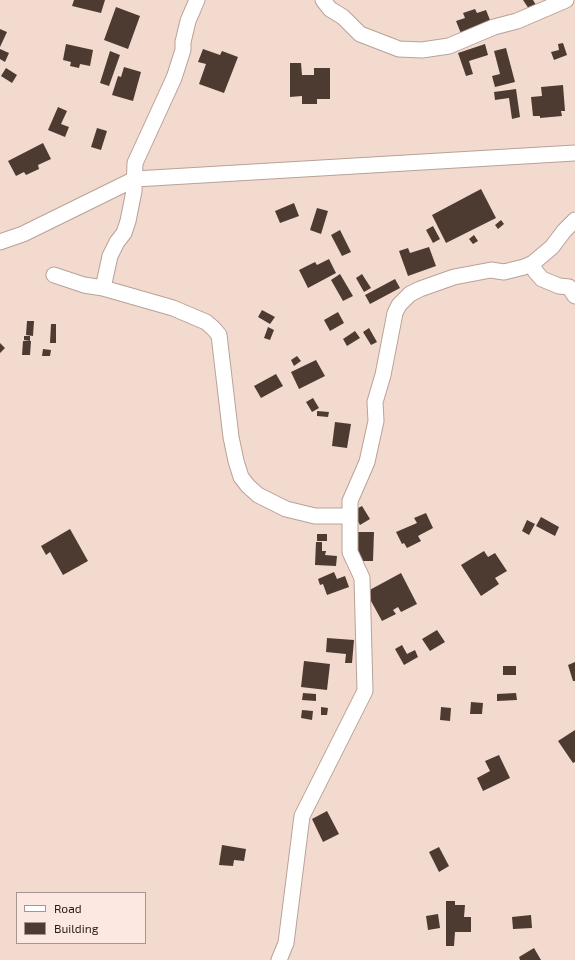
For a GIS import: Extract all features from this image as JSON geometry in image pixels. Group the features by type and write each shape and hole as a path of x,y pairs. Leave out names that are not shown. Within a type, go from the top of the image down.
{"street":[{"path":"103,288 110,256 117,242 124,233 132,207 135,163 174,78 183,50 183,42 188,21 197,0"},
{"path":"323,0 330,9 343,17 360,34 399,49 422,50 449,46 494,27 517,21 566,0"},
{"path":"0,242 23,234 135,178 575,153"},
{"path":"279,960 286,943 302,816 366,691 362,578 350,552 350,501 367,462 376,421 375,402 383,375 395,313 399,305 410,294 420,289 454,277 491,270 504,272 533,263 552,247 564,231 575,220"},
{"path":"533,263 535,271 542,279 559,286 569,287 575,296"},
{"path":"54,275 84,285 103,288 173,308 206,322 214,328 219,335 231,437 241,477 258,495 286,509 315,516 349,516"}],"building":[{"path":"74,0 105,0 101,13 72,6"},
{"path":"523,0 533,0 536,5 529,9"},
{"path":"116,7 140,16 128,49 104,40"},
{"path":"475,9 477,13 486,10 492,25 462,36 456,21 465,18 463,13"},
{"path":"0,29 7,32 0,47"},
{"path":"563,43 567,55 554,60 551,52 559,50 558,44"},
{"path":"66,44 93,50 90,66 80,64 79,68 70,66 71,62 63,60"},
{"path":"485,44 488,55 469,61 473,74 466,76 458,53"},
{"path":"506,48 515,82 495,87 492,76 500,74 494,51"},
{"path":"0,49 9,53 5,62 0,59"},
{"path":"203,49 220,55 222,51 238,57 224,93 199,84 206,64 198,62"},
{"path":"110,51 120,55 109,86 100,83"},
{"path":"290,63 301,63 302,75 314,75 314,68 330,68 330,99 317,99 317,104 302,104 302,96 290,97"},
{"path":"124,67 141,72 133,101 112,95 118,76 121,77"},
{"path":"6,68 17,75 12,83 1,76"},
{"path":"563,85 565,111 561,111 562,116 540,118 540,116 533,116 531,97 542,96 541,87"},
{"path":"516,89 520,117 512,119 509,98 495,100 494,92"},
{"path":"58,107 67,111 61,124 69,127 65,137 48,130"},
{"path":"97,128 107,131 101,150 91,147"},
{"path":"43,143 51,159 38,165 39,169 26,175 24,172 16,176 8,161"},
{"path":"481,189 496,218 446,243 432,215"},
{"path":"294,203 299,216 280,223 275,211"},
{"path":"317,208 328,211 321,234 310,230"},
{"path":"501,220 504,224 498,229 495,225"},
{"path":"433,226 440,239 433,243 426,230"},
{"path":"340,230 351,252 342,256 331,235"},
{"path":"474,235 478,241 473,244 469,239"},
{"path":"429,247 436,266 408,276 399,251 408,248 410,253"},
{"path":"329,259 336,273 308,288 299,270 315,262 317,265"},
{"path":"340,274 353,296 343,301 331,280"},
{"path":"362,274 371,288 364,292 356,278"},
{"path":"395,279 400,288 370,304 365,295"},
{"path":"262,310 275,317 270,324 258,317"},
{"path":"338,312 344,323 330,331 324,320"},
{"path":"27,321 34,321 33,336 26,335"},
{"path":"51,324 56,324 56,343 50,343"},
{"path":"268,327 274,330 270,340 264,338"},
{"path":"369,328 377,342 371,345 363,332"},
{"path":"355,331 360,338 347,346 343,339"},
{"path":"24,336 30,336 30,341 24,340"},
{"path":"23,341 31,341 30,355 22,355"},
{"path":"0,343 5,348 0,353"},
{"path":"43,349 51,350 50,356 42,356"},
{"path":"297,356 301,361 294,366 291,360"},
{"path":"316,360 325,376 299,389 291,372"},
{"path":"276,374 283,386 261,398 254,386"},
{"path":"313,398 319,408 312,412 306,402"},
{"path":"317,411 329,412 328,417 317,416"},
{"path":"335,422 351,424 347,448 332,446"},
{"path":"362,506 370,519 360,525 352,511"},
{"path":"426,513 433,528 418,536 421,541 407,548 404,543 402,544 396,532 417,523 414,518"},
{"path":"541,517 559,527 555,536 536,526"},
{"path":"527,520 535,524 529,535 522,531"},
{"path":"70,529 88,561 63,575 50,552 46,555 41,546"},
{"path":"356,532 374,532 373,561 358,561 358,542 356,542"},
{"path":"317,534 327,534 327,541 317,541"},
{"path":"316,542 322,542 322,551 326,551 325,555 337,556 336,566 315,565"},
{"path":"484,551 488,557 495,553 507,571 495,578 499,584 481,596 461,565"},
{"path":"334,572 337,579 345,576 349,587 327,595 323,584 320,585 318,579"},
{"path":"401,573 417,604 401,612 398,607 393,610 396,614 382,621 366,592"},
{"path":"437,630 445,642 430,651 422,639"},
{"path":"327,638 354,640 352,663 345,663 346,654 326,652"},
{"path":"402,645 407,654 415,650 418,657 404,665 395,649"},
{"path":"304,661 330,664 327,690 301,687"},
{"path":"575,662 575,681 573,681 568,665"},
{"path":"503,666 516,666 516,675 503,675"},
{"path":"303,693 316,694 316,701 302,700"},
{"path":"516,693 517,700 497,701 497,694"},
{"path":"471,702 483,703 482,714 470,714"},
{"path":"321,707 328,708 327,715 321,715"},
{"path":"441,707 451,708 450,721 440,720"},
{"path":"302,710 313,711 312,720 301,718"},
{"path":"575,730 575,762 573,763 558,741"},
{"path":"499,755 510,778 483,791 477,778 490,771 485,761"},
{"path":"327,811 339,834 323,842 312,819"},
{"path":"222,845 246,849 244,861 234,860 233,866 219,865"},
{"path":"439,847 449,866 439,872 429,852"},
{"path":"446,901 455,901 455,905 465,905 464,917 471,917 471,932 455,932 454,946 446,946"},
{"path":"438,914 440,928 428,930 426,916"},
{"path":"531,915 532,928 513,929 512,917"},
{"path":"534,948 541,960 520,960 519,957"}]}
